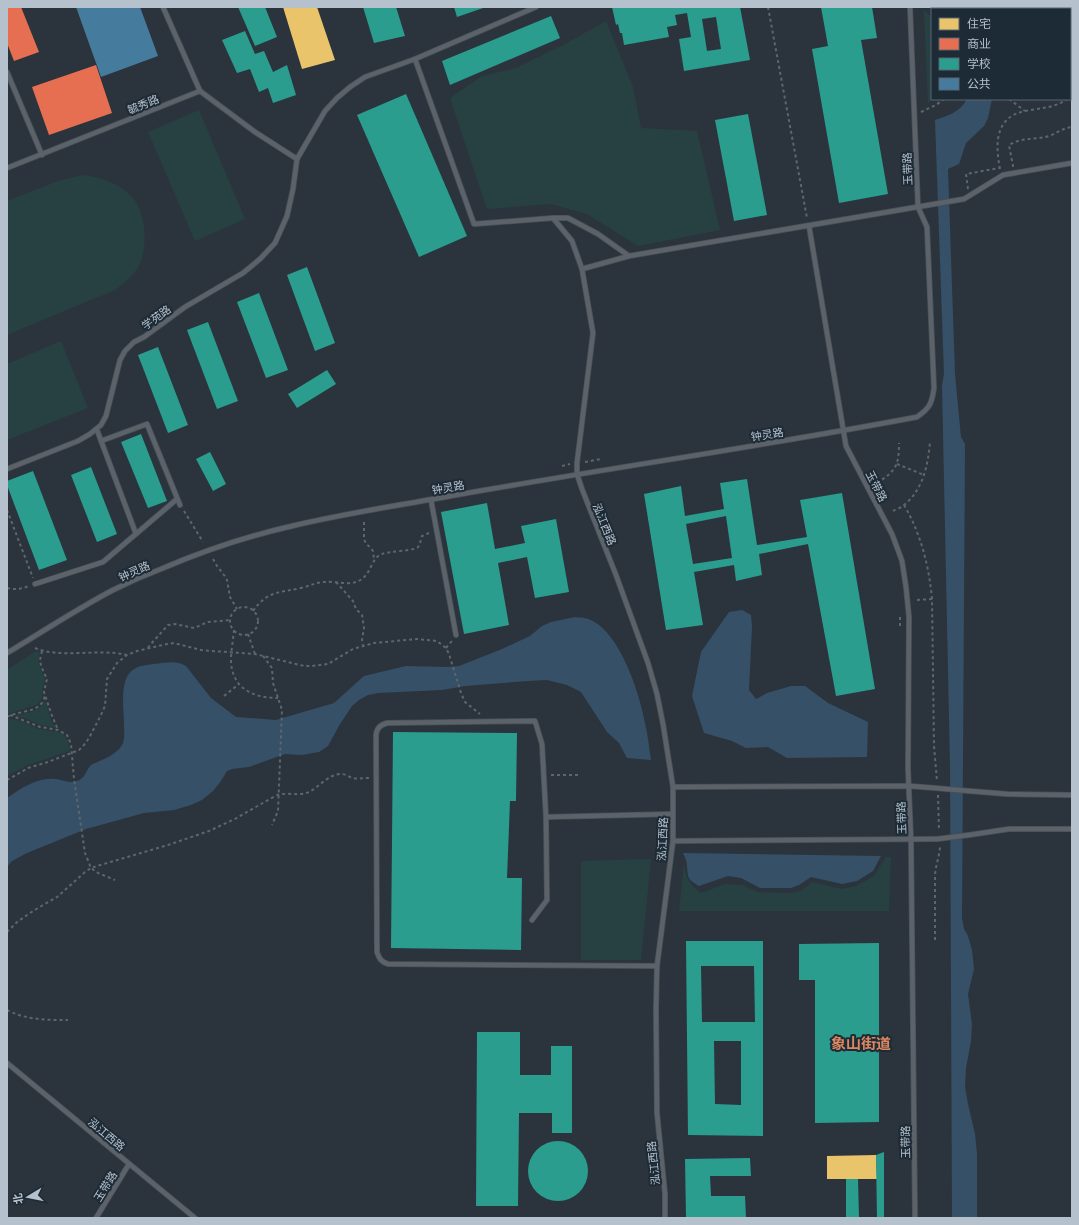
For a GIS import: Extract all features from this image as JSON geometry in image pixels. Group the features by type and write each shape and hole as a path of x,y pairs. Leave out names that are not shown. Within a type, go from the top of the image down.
{"lane":[{"path":"163,7 200,91 255,132 297,159 326,111 337,98 365,77 415,59 536,7"},
{"name":"玉带路","path":"910,7 918,207 927,227 934,388 932,400 925,411 917,417"},
{"path":"415,59 474,224 568,218 598,234 629,256"},
{"path":"7,72 42,154"},
{"name":"毓秀路","path":"7,168 200,91"},
{"name":"学苑路","path":"97,430 102,425 106,416 120,360 125,351 134,342 144,337 185,307 243,273 260,259 275,243 287,216 293,189 297,159"},
{"path":"582,269 629,256 964,199 1003,175 1072,163"},
{"path":"553,218 572,241 582,269 593,333 577,463 577,474"},
{"name":"玉带路","path":"809,226 846,446 894,539 900,555 904,573 909,617 909,786 911,840 915,1218"},
{"name":"钟灵路","path":"7,653 115,589 163,568 208,551 293,525 556,477 843,431 917,417"},
{"path":"101,441 147,424 180,505"},
{"path":"7,469 78,441 97,430 136,534"},
{"name":"泓江西路","path":"577,474 648,663 657,694 673,787 673,841 657,966 655,1068 657,1113 665,1194 665,1218"},
{"path":"35,584 103,562 177,499"},
{"path":"431,500 456,635"},
{"path":"532,920 547,900 546,817 542,744 535,721 381,724 377,728 376,735 376,777 377,952 378,957 382,962 388,964 657,966"},
{"path":"673,787 909,786 1007,794 1072,795"},
{"path":"546,817 673,814"},
{"path":"673,841 939,840 1009,829 1072,829"},
{"name":"泓江西路","path":"7,1063 195,1218"},
{"name":"玉带路","path":"96,1218 129,1164"}],"path":[{"path":"768,7 809,226"},
{"path":"914,114 930,108 942,100"},
{"path":"1010,100 1024,111"},
{"path":"1003,175 1000,168 997,140 1000,129 1005,122 1012,116 1024,111 1049,107 1066,100"},
{"path":"969,196 966,174 1013,166 1009,145 1015,141 1023,139 1050,136 1065,128 1072,127"},
{"path":"893,511 904,505 919,487 928,460 930,442"},
{"path":"877,483 888,476 897,464 899,443"},
{"path":"897,464 924,475"},
{"path":"180,505 203,542"},
{"path":"904,505 921,543 928,571 932,599 934,746 937,765 939,833"},
{"path":"7,510 35,584 13,590 7,588"},
{"path":"364,522 364,539 366,544 370,546 373,551 374,559"},
{"path":"253,611 257,605 275,593 301,588 317,582 335,581 351,583 359,580 369,571 374,559 377,556 384,553 402,550 414,550 418,547 422,536 437,532"},
{"path":"214,559 227,580 230,597 237,609"},
{"path":"335,581 353,601 356,609 362,615 364,628 362,640 363,646"},
{"path":"918,600 932,599"},
{"path":"244,607 253,611 258,620 255,629 248,634 242,635 234,630 231,626 230,620 232,614 237,609 244,607"},
{"path":"148,648 168,625 175,624 194,628 208,622 230,620"},
{"path":"234,630 232,669 239,684 250,694 267,698 278,698"},
{"path":"248,634 254,654"},
{"path":"7,780 22,770 79,750 89,738 102,715 107,679 117,663 126,655 148,648 174,643 201,650 254,654 304,666 321,666 328,664 353,649 363,646 388,641 417,639 437,641 446,648 465,702 480,714 483,721"},
{"path":"35,648 42,651 54,652 116,653 126,655"},
{"path":"42,651 40,660 41,666 47,678 44,692 52,719 58,730"},
{"path":"263,656 272,668 273,684 283,714 278,811 272,825"},
{"path":"224,696 239,684"},
{"path":"8,716 36,707 41,704 45,696"},
{"path":"8,716 40,727 58,730 67,735 71,744 74,779 85,853 91,868 98,873 115,880"},
{"path":"7,932 17,922 57,897 91,868 209,831 235,819 279,794 296,795 305,793 338,774 354,778 376,777"},
{"path":"544,776 580,775"},
{"path":"935,940 935,868 939,856 939,840"},
{"path":"7,1010 26,1018 68,1020"}],"green space":[{"path":"924,10 931,17 931,99 928,103"},
{"path":"606,21 633,87 641,128 697,131 720,230 638,246 587,214 551,204 487,209 450,98 482,76 516,68 563,45"},
{"path":"199,110 245,219 195,241 148,132"},
{"path":"82,175 96,177 115,184 127,192 137,203 143,220 145,238 143,256 140,264 135,272 115,290 7,335 7,201 58,181"},
{"path":"61,341 88,408 7,440 7,364"},
{"path":"36,651 40,653 39,663 45,679 41,699 36,705 7,714 7,670"},
{"path":"45,699 51,720 56,728 40,725 25,718 14,716 36,710"},
{"path":"7,718 24,722 39,729 63,734 68,740 70,751 28,765 7,776"},
{"path":"886,857 891,857 889,911 679,911 684,864 689,881 701,893 725,884 742,885 758,892 787,893 801,891 812,882 842,889 856,886 874,876"},
{"path":"651,859 641,960 581,960 581,861"}],"water":[{"path":"966,100 992,100 988,118 984,126 966,143 959,164 948,169 955,374 961,437 965,444 962,918 964,929 968,936 972,950 974,969 968,994 972,1024 965,1087 975,1134 977,1154 977,1218 952,1218 950,766 942,385 944,374 935,120 949,115 961,107"},
{"path":"742,610 751,615 752,626 749,690 756,699 767,693 791,686 805,686 828,703 868,722 867,757 787,758 768,747 746,748 732,741 704,733 692,696 701,652 729,612"},
{"path":"575,617 584,618 596,623 607,633 617,646 638,695 647,732 651,760 627,758 619,743 607,732 581,692 567,685 547,680 465,686 442,690 378,693 368,695 352,706 328,746 319,752 302,755 285,754 249,767 232,769 227,771 213,791 202,800 191,805 174,810 144,813 86,829 27,853 12,861 7,867 7,798 36,781 56,779 66,782 75,782 80,780 91,765 109,757 121,747 124,738 124,685 130,672 138,667 174,662 182,664 186,666 211,698 236,717 276,720 334,703 364,676 406,666 459,666 530,636 542,626 551,622"},
{"path":"683,853 881,856 873,871 857,881 842,884 811,877 799,885 791,888 760,888 741,878 728,876 699,886 689,878"}],"building: 住宅":[{"path":"283,7 317,7 335,60 302,69"},
{"path":"876,1155 877,1179 827,1179 827,1156"}],"building: 商业":[{"path":"21,7 39,52 14,61 7,43 7,8"},
{"path":"96,65 112,113 49,135 32,87"}],"building: 学校":[{"path":"238,7 265,7 277,37 255,46"},
{"path":"363,7 396,7 405,36 374,43"},
{"path":"454,7 486,7 457,17"},
{"path":"612,7 740,7 750,60 684,71 679,39 691,37 687,13 675,15 677,25 667,27 669,37 624,45 622,33 620,33 618,24 616,25","holes":["716,17 721,49 707,51 702,19"]},
{"path":"821,7 872,7 877,38 861,40 888,194 839,203 812,49 828,46"},
{"path":"551,16 560,38 450,85 442,61"},
{"path":"245,31 255,54 264,51 273,72 287,65 296,95 273,103 268,88 259,92 250,69 237,73 222,40"},
{"path":"406,94 467,236 419,257 357,115"},
{"path":"748,114 767,215 734,221 715,120"},
{"path":"307,267 335,343 315,351 287,275"},
{"path":"259,293 288,370 266,378 237,302"},
{"path":"208,322 238,401 217,409 187,330"},
{"path":"158,347 188,425 168,433 138,355"},
{"path":"327,370 336,384 297,408 288,394"},
{"path":"141,434 167,501 148,508 121,442"},
{"path":"210,452 226,484 213,491 196,459"},
{"path":"91,467 117,534 97,542 71,475"},
{"path":"33,471 67,560 39,570 7,485 7,481"},
{"path":"747,479 757,545 807,537 800,500 842,493 875,689 836,696 808,544 759,554 762,575 736,581 734,565 694,572 703,625 666,630 644,494 681,486 685,516 724,509 720,483","holes":["726,516 732,558 693,564 686,524"]},
{"path":"487,503 495,549 525,543 521,526 556,519 569,592 535,598 527,557 498,563 509,625 464,634 441,512"},
{"path":"393,732 517,733 516,801 510,801 507,878 522,878 521,950 391,948"},
{"path":"686,941 763,941 763,1136 688,1135","holes":["701,966 754,966 755,1022 702,1022","714,1041 741,1041 741,1105 715,1104"]},
{"path":"879,943 879,1122 815,1123 815,980 799,980 799,944"},
{"path":"477,1032 520,1032 520,1075 551,1075 551,1046 572,1046 572,1133 552,1133 552,1113 519,1113 518,1206 476,1206"},
{"path":"552,1141 564,1141 575,1146 583,1154 588,1165 586,1183 575,1196 564,1201 552,1201 541,1196 533,1188 528,1177 528,1165 533,1154 541,1146"},
{"path":"884,1152 884,1218 877,1218 876,1155"},
{"path":"750,1158 751,1176 710,1176 711,1196 745,1196 746,1218 686,1218 685,1159"},
{"path":"846,1179 858,1179 859,1218 846,1218"}],"building: 公共":[{"path":"76,7 140,7 158,56 101,77"}],"district":[{"name":"象山街道","path":"861,1043"}]}
